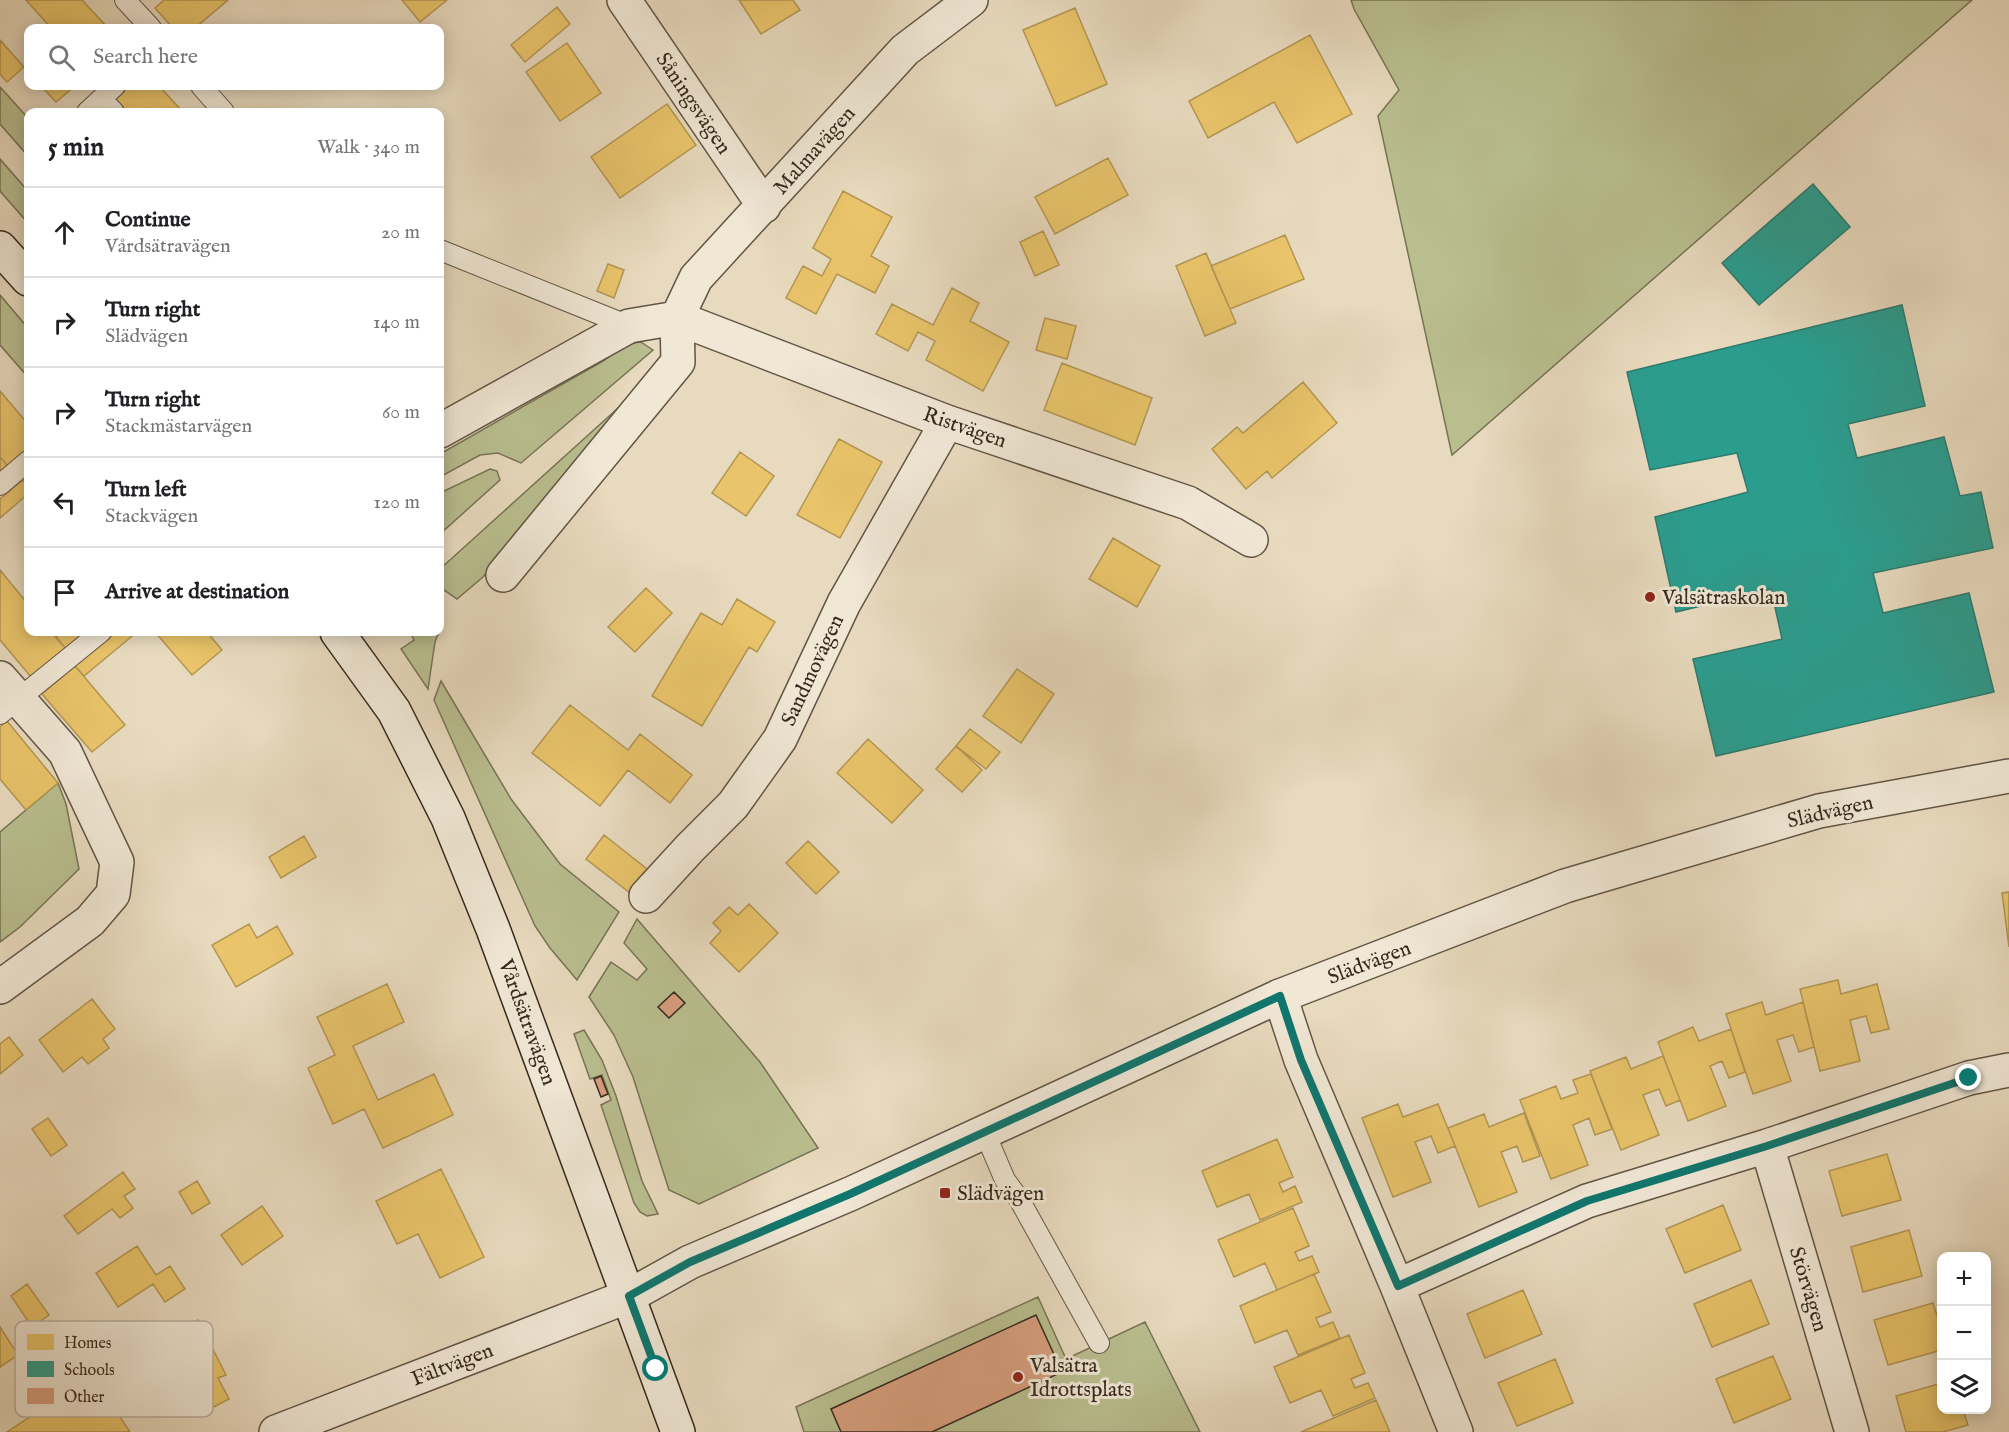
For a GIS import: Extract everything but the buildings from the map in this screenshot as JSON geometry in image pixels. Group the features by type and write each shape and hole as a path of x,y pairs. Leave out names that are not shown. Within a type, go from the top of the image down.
{"street":[{"name":"Såningsvägen","path":"624,0 764,206"},
{"name":"Malmavägen","path":"503,575 678,362 677,318 696,278 905,50 971,0"},
{"path":"0,248 24,275"},
{"path":"444,429 629,326 677,318"},
{"name":"Ristvägen","path":"677,318 947,422 1188,502 1251,540"},
{"name":"Sandmovägen","path":"646,896 733,805 780,739 844,603 947,422"},
{"name":"Vårdsätravägen","path":"340,636 394,711 448,818 494,929 678,1432"},
{"path":"0,987 90,921 113,894 117,862 65,752 6,697"},
{"name":"Slädvägen","path":"629,1296 690,1262 850,1194 1280,996 1565,886 1819,811 2009,776"},
{"path":"1280,996 1301,1060 1398,1286 1456,1432"},
{"path":"1398,1286 1587,1201 1767,1146 1969,1078 2009,1070"},
{"name":"Störvägen","path":"1767,1146 1852,1432"},
{"name":"Fältvägen","path":"276,1432 629,1296"}],"lane":[{"path":"125,0 147,24"},
{"path":"205,90 220,108"},
{"path":"444,252 629,326"},
{"path":"0,485 24,464"},
{"path":"6,697 94,636"},
{"path":"985,1133 1005,1180 1019,1199 1099,1343"}],"green space":[{"path":"1351,0 1972,0 1452,455 1378,116 1399,90"},
{"path":"0,87 24,114 24,151 0,124"},
{"path":"0,159 24,186 24,218 0,191"},
{"path":"0,295 24,323 24,372 0,345"},
{"path":"641,342 653,350 521,463 498,453 480,455 444,475 444,452 603,361 627,344"},
{"path":"649,380 517,532 483,577 457,599 444,590 444,565"},
{"path":"490,469 497,471 500,480 444,530 444,491"},
{"path":"412,636 437,636 428,689 401,649 414,640"},
{"path":"441,681 511,799 560,864 619,912 577,980 535,926 434,700"},
{"path":"58,783 66,804 79,869 20,927 0,942 0,832"},
{"path":"637,919 760,1062 818,1148 699,1204 669,1190 633,1077 614,1035 589,997 611,962 637,980 647,969 624,943"},
{"path":"584,1030 602,1060 616,1096 642,1181 658,1214 647,1216 640,1212 634,1203 601,1105 611,1100 602,1075 590,1079 574,1034"},
{"name":"Valsätra Idrottsplats","path":"1038,1297 1066,1359 1145,1322 1200,1432 804,1432 796,1407"}],"place":[{"name":"Valsätraskolan","path":"1650,597"},
{"name":"Slädvägen","path":"945,1193"},
{"name":"Valsätra Idrottsplats","path":"1018,1377"}],"route":[{"path":"656,1369 629,1296 690,1262 850,1194 1280,996 1301,1060 1398,1286 1587,1201 1767,1146 1969,1078"}]}
